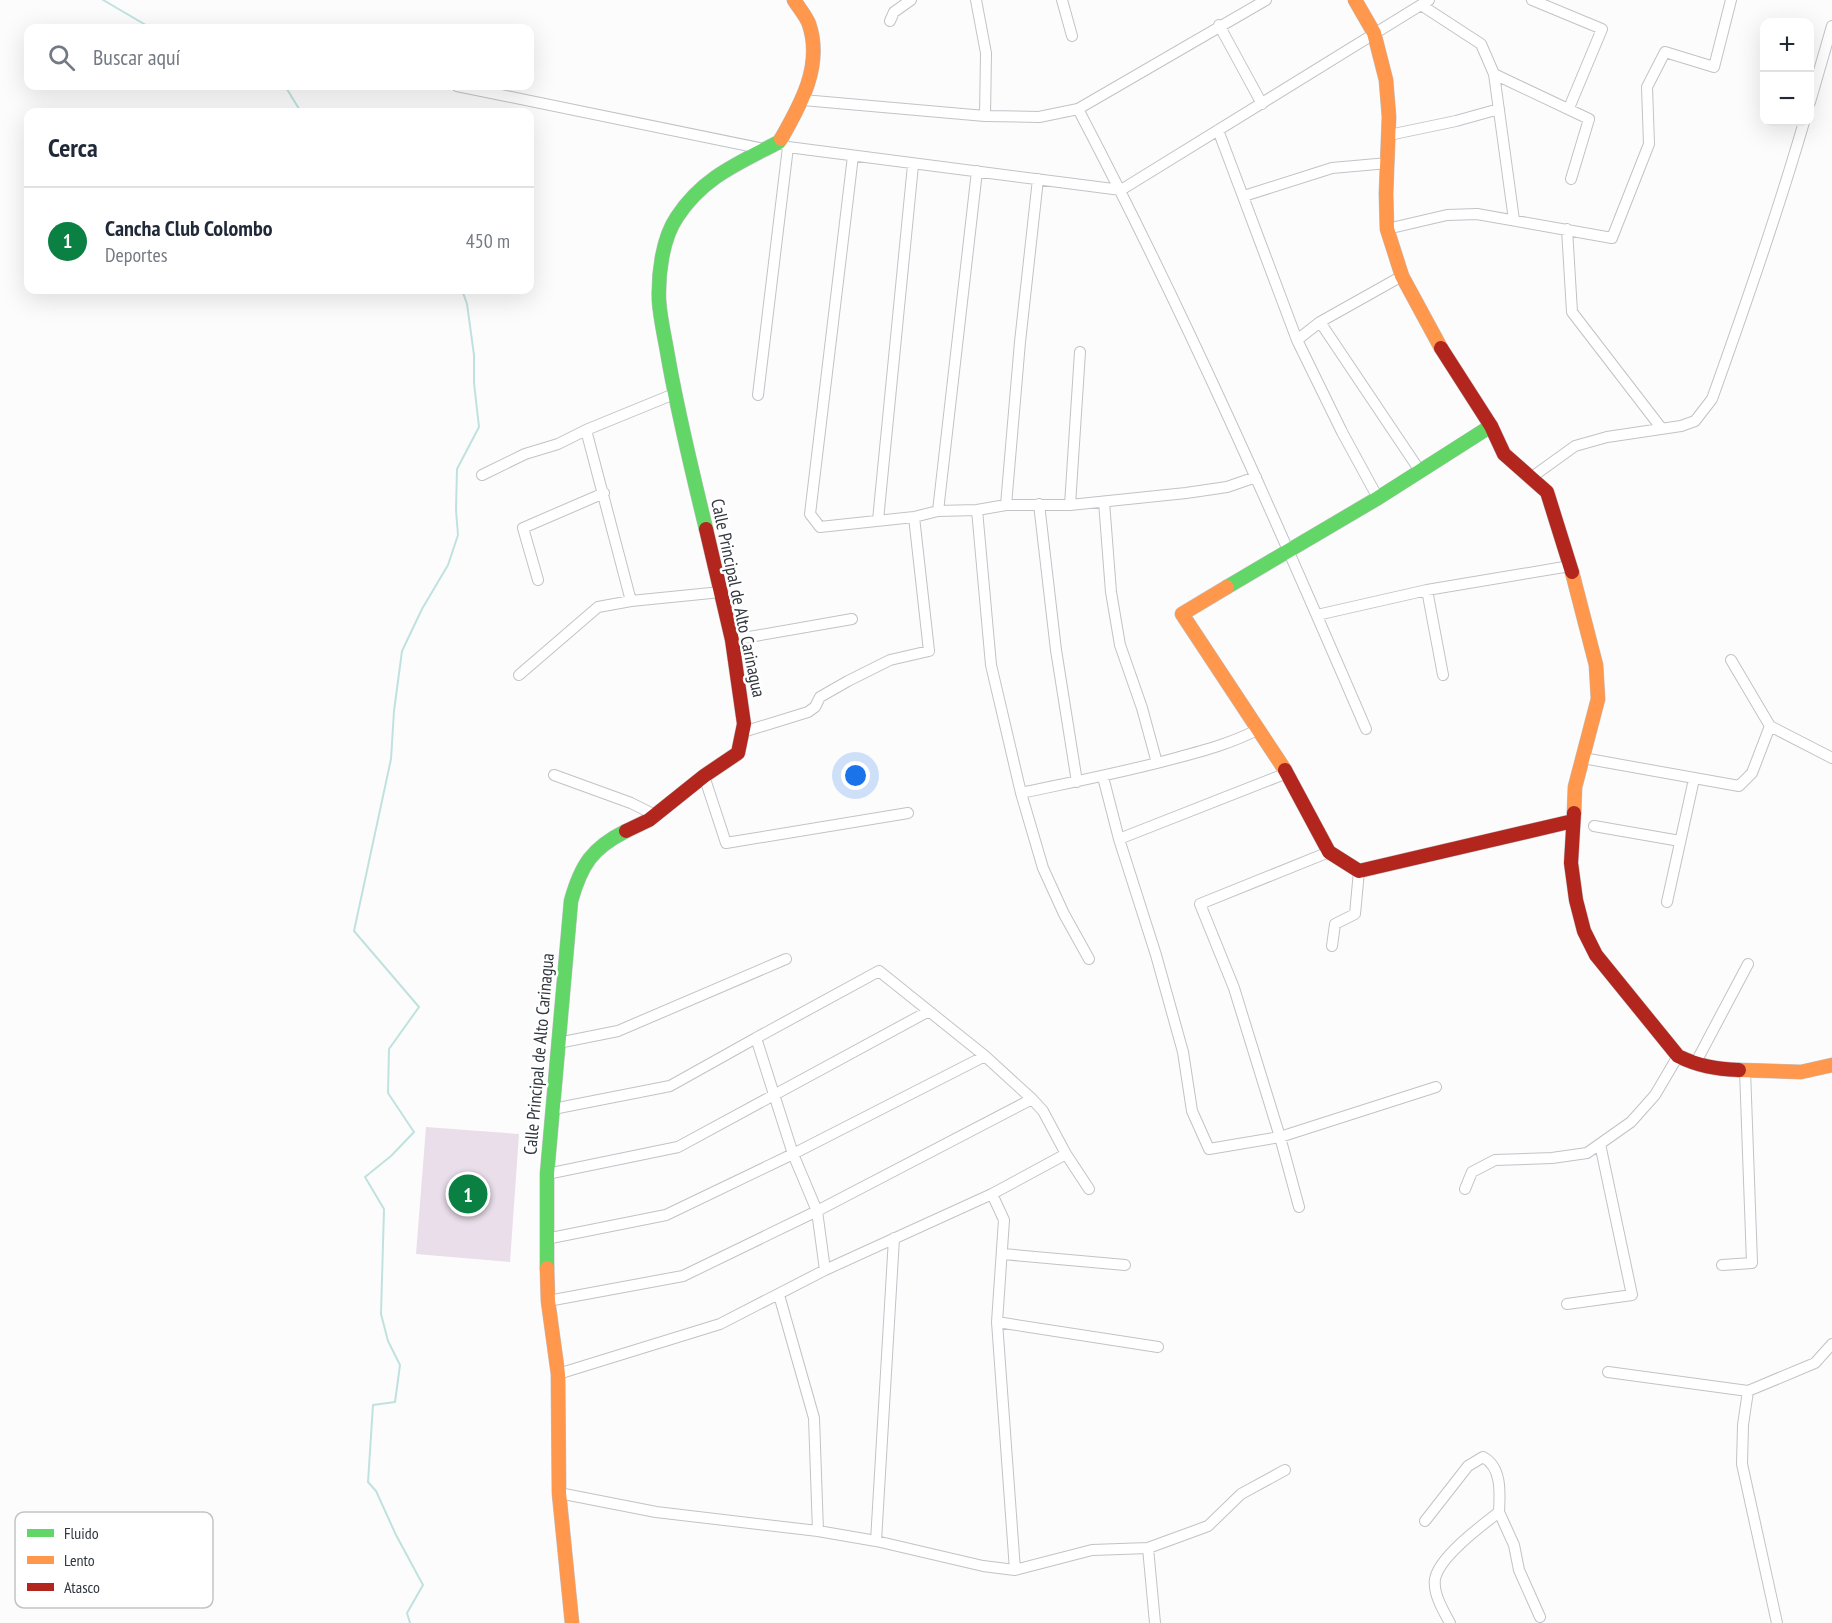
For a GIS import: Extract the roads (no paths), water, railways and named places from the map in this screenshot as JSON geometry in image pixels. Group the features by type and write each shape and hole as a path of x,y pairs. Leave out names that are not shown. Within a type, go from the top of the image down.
{"street":[{"path":"758,395 783,145 803,100 813,64 814,44 808,22 794,0"},
{"path":"890,21 894,12 911,0"},
{"path":"976,0 986,53 985,116"},
{"path":"1062,0 1072,36"},
{"path":"803,100 985,116 1039,117 1078,109 1219,25 1266,0"},
{"path":"1355,0 1374,33 1386,80 1389,117 1387,229 1402,276 1433,335 1491,426 1504,454 1547,492 1570,566 1596,665 1599,683 1598,699 1575,787 1571,863 1576,900 1584,931 1596,955 1678,1056 1695,1064 1716,1069 1800,1072 1832,1065"},
{"path":"1532,0 1602,29 1569,108"},
{"path":"1387,229 1448,215 1477,214 1612,238 1649,144 1647,87 1655,71 1665,52 1714,67 1731,0"},
{"path":"783,145 913,165 1121,190 1425,3 1481,44 1494,74 1514,220"},
{"path":"1219,25 1262,104"},
{"path":"1814,85 1832,26"},
{"path":"1494,74 1589,119 1571,179"},
{"path":"476,90 764,149"},
{"path":"1078,109 1121,190 1256,477 1366,729"},
{"path":"1389,135 1456,122 1499,109"},
{"path":"1532,477 1575,446 1606,437 1681,426 1695,421 1712,399 1754,282 1803,126"},
{"path":"1218,130 1297,340 1342,432 1378,498"},
{"name":"Calle Principal de Alto Carinagua","path":"572,1623 559,1492 558,1374 548,1301 546,1239 547,1174 571,902 578,875 589,859 608,840 655,815 738,753 744,724 732,640 674,394 659,301 661,267 667,240 676,218 693,197 716,175 764,149 783,145"},
{"path":"853,156 810,514 820,527 914,518 938,511 977,510 1006,505 1070,505 1227,488 1256,477"},
{"path":"1244,196 1332,168 1388,163"},
{"path":"878,520 913,165"},
{"path":"938,511 977,171"},
{"path":"1006,505 1020,342 1038,179"},
{"path":"1567,229 1572,312 1662,429"},
{"path":"1297,340 1320,322 1402,276"},
{"path":"1320,322 1420,471"},
{"path":"1070,505 1080,352"},
{"path":"482,475 525,454 558,444 674,394"},
{"path":"1491,426 1378,498 1182,614 1287,773 1329,852 1359,871 1573,822"},
{"path":"586,430 632,601"},
{"path":"538,580 523,528 604,493"},
{"path":"1104,502 1111,592 1120,645 1142,708 1157,763"},
{"path":"1039,504 1056,650 1077,782"},
{"path":"977,510 991,664 1021,793 1043,868 1064,914 1089,959"},
{"path":"743,732 808,712 815,707 820,697 848,681 890,660 929,651 914,518"},
{"path":"1317,615 1427,590 1570,566"},
{"path":"1427,590 1443,675"},
{"path":"519,675 598,607 632,601 721,592"},
{"path":"732,640 852,619"},
{"path":"1731,660 1770,726 1832,758"},
{"path":"1583,758 1739,786 1752,773 1770,726"},
{"path":"1021,793 1103,777 1232,743 1259,729"},
{"path":"1119,839 1287,773"},
{"path":"554,775 631,803 655,815"},
{"path":"705,776 726,843 908,813"},
{"path":"1103,777 1119,839 1156,955 1183,1052 1192,1111 1209,1149 1280,1137 1436,1087"},
{"path":"1667,902 1694,778"},
{"path":"1594,826 1680,841"},
{"path":"1299,1207 1234,988 1200,904 1329,852"},
{"path":"1332,946 1335,924 1355,914 1359,871"},
{"path":"558,1043 618,1031 786,959"},
{"path":"1695,1064 1748,964"},
{"path":"553,1109 670,1086 879,971 985,1056 1032,1098 1043,1111 1066,1154 1089,1189"},
{"path":"547,1174 678,1147 929,1011"},
{"path":"756,1038 793,1155 817,1211 825,1270"},
{"path":"546,1239 666,1215 793,1155 985,1056"},
{"path":"1465,1189 1472,1172 1495,1160 1552,1158 1587,1153 1631,1122 1654,1095 1678,1056"},
{"path":"1722,1265 1752,1263 1745,1070"},
{"path":"548,1301 683,1276 817,1211 1032,1098"},
{"path":"1567,1304 1632,1294 1600,1144"},
{"path":"558,1374 720,1324 825,1270 992,1194 1066,1154"},
{"path":"992,1194 1004,1220 997,1322 1015,1570"},
{"path":"876,1541 894,1238"},
{"path":"1003,1254 1125,1265"},
{"path":"779,1295 814,1418 818,1531"},
{"path":"997,1322 1158,1347"},
{"path":"1608,1372 1748,1391 1815,1363 1832,1344"},
{"path":"1748,1391 1743,1425 1742,1464 1777,1623"},
{"path":"1425,1521 1468,1466 1483,1457 1490,1461 1496,1471 1500,1492 1498,1512 1514,1545 1520,1570 1540,1617"},
{"path":"559,1492 656,1512 818,1531 876,1541 982,1566 1015,1570 1092,1550 1148,1548 1208,1526 1241,1494 1285,1470"},
{"path":"1450,1623 1438,1602 1435,1579 1448,1556 1498,1512"},
{"path":"1148,1548 1155,1623"}],"waterway":[{"path":"103,0 144,24"},
{"path":"287,90 299,108"},
{"path":"410,1623 407,1613 423,1585 376,1491 368,1482 373,1405 395,1402 400,1365 388,1341 381,1314 384,1209 365,1177 391,1156 414,1132 388,1093 389,1049 419,1007 354,931 391,759 394,711 402,651 422,609 448,565 458,535 457,469 479,427 474,383 474,355 467,304 463,294"}],"place":[{"name":"Cancha Club Colombo","path":"468,1194"}]}
